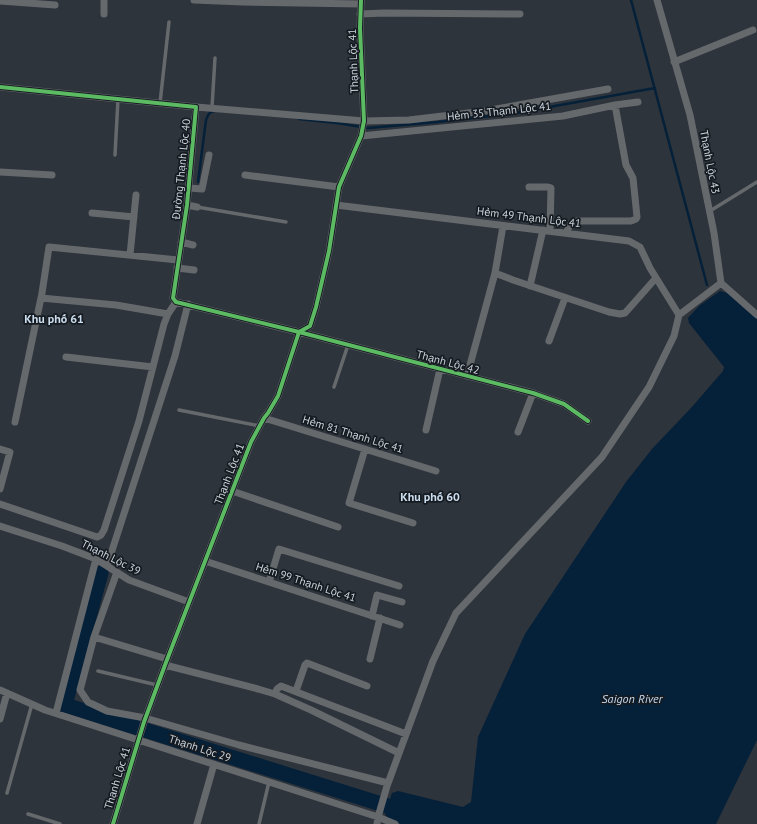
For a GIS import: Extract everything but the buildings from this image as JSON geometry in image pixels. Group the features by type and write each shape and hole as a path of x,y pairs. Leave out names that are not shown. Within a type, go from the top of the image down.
{"street":[{"path":"104,0 104,14"},
{"path":"194,0 251,2 361,2"},
{"name":"Thạnh Lộc 43","path":"658,0 674,62 690,115 714,233 721,283"},
{"path":"0,1 55,5"},
{"name":"Thạnh Lộc 41","path":"113,824 144,720 251,442 278,396 299,332 310,326 316,307 329,251 339,187 361,136 364,121 360,14 361,2"},
{"path":"360,14 520,14"},
{"path":"674,62 753,30"},
{"name":"Đường Thạnh Lộc 40","path":"0,87 196,107 212,107 364,121 409,120 484,111 608,89"},
{"name":"Hẻm 35 Thạnh Lộc 41","path":"361,136 563,116 615,105 638,102"},
{"path":"566,233 570,224 575,221 631,221 637,217 633,178 626,165 615,105"},
{"name":"Đường Thạnh Lộc 40","path":"176,302 173,298 187,206 196,107"},
{"path":"189,188 202,189 209,155"},
{"path":"0,172 52,175"},
{"path":"245,175 339,187"},
{"path":"529,187 547,186 551,188 546,231 530,286"},
{"path":"130,255 136,195"},
{"name":"Hẻm 49 Thạnh Lộc 41","path":"336,205 629,241 640,247 656,278 679,315"},
{"path":"187,206 197,207"},
{"path":"92,213 134,217"},
{"path":"467,376 496,273 503,226"},
{"path":"181,242 193,245"},
{"path":"16,422 41,298 49,247 178,260"},
{"path":"177,268 194,270"},
{"path":"496,273 565,298 609,312 622,314 656,278"},
{"path":"377,820 388,784 433,661 456,613 602,457 649,387 674,336 679,315 721,283 757,315"},
{"path":"41,298 116,305 168,314"},
{"path":"549,341 565,298"},
{"path":"0,504 97,537 102,536 140,421 164,324 168,314 176,302 299,332"},
{"path":"107,566 176,356 188,304"},
{"name":"Thạnh Lộc 42","path":"299,332 533,393 564,404 588,420"},
{"path":"66,357 153,367"},
{"path":"426,430 440,369"},
{"path":"518,432 533,393"},
{"name":"Hẻm 81 Thạnh Lộc 41","path":"264,418 436,471"},
{"path":"0,449 10,452 0,489"},
{"path":"365,449 349,503 413,523"},
{"path":"232,492 338,526"},
{"name":"Thạnh Lộc 39","path":"0,526 62,546 96,559 129,580 189,602"},
{"path":"269,582 279,549 399,586"},
{"path":"56,713 96,559"},
{"name":"Hẻm 99 Thạnh Lộc 41","path":"205,561 400,625"},
{"path":"117,572 94,637 80,690 88,702 106,711 388,784"},
{"path":"372,616 377,595 402,602"},
{"path":"370,659 380,618"},
{"path":"94,637 166,662 275,694 399,753"},
{"path":"296,692 307,663 367,686"},
{"path":"275,694 280,686 406,734"},
{"path":"0,719 3,692"},
{"name":"Thạnh Lộc 29","path":"3,692 56,713 269,782 377,820 395,824"},
{"path":"197,824 214,764"}],"lane":[{"path":"160,103 169,22"},
{"path":"212,107 215,58"},
{"path":"115,155 118,99"},
{"path":"709,211 757,182"},
{"path":"197,207 286,222"},
{"path":"334,387 348,345"},
{"path":"179,410 260,426"},
{"path":"98,671 157,685"},
{"path":"7,793 32,704"},
{"path":"259,824 269,782"},
{"path":"28,814 60,824"}],"water":[{"name":"Saigon River","path":"720,291 727,293 757,319 757,740 716,824 401,824 388,819 385,814 392,793 398,791 463,807 471,802 478,737 525,634 626,482 652,449 691,408 723,371 724,367 689,323 688,318 699,306"}],"waterway":[{"path":"631,0 707,285"},
{"path":"299,119 368,128 438,122 516,113 655,88"},
{"path":"198,182 206,120 209,114 214,111"},
{"path":"101,573 65,705 445,824"}],"cycle path":[{"path":"113,824 144,722 251,442 278,396 299,332 310,326 316,307 329,251 339,187 361,136 364,121 360,28 361,0"},
{"path":"0,87 196,107 187,205 173,298 176,302 299,332 533,393 564,404 588,421"}],"district":[{"name":"Khu phố 61","path":"54,318"},
{"name":"Khu phố 60","path":"430,496"}]}
